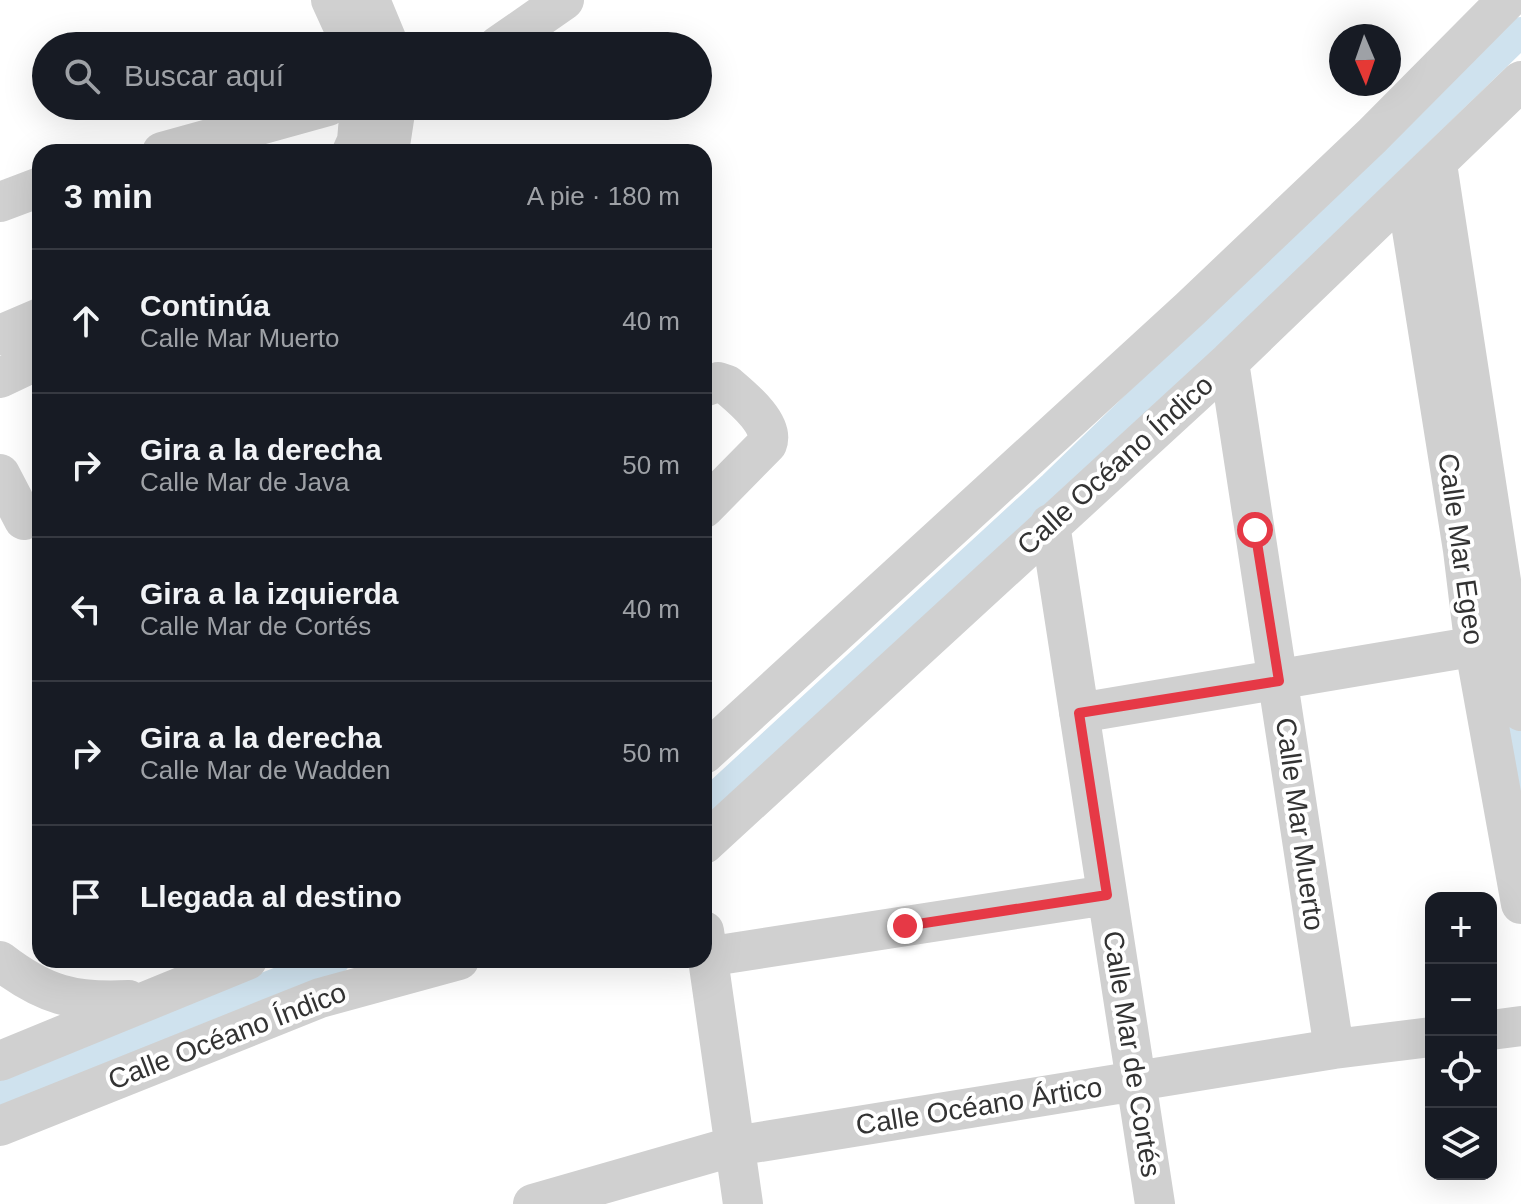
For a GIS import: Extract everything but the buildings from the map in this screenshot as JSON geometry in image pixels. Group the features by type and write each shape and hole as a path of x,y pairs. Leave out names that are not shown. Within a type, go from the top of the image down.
{"street":[{"path":"331,0 346,32"},
{"path":"370,0 383,32"},
{"path":"518,32 564,0"},
{"path":"712,747 1190,309 1372,136 1507,0"},
{"name":"Calle Océano Índico","path":"712,837 1229,362 1521,81"},
{"path":"191,144 277,120"},
{"path":"356,144 388,120"},
{"name":"Calle Mar Egeo","path":"1421,178 1486,526 1492,644 1521,904"},
{"path":"0,202 32,190"},
{"path":"0,335 32,321"},
{"name":"Calle Mar Muerto","path":"1229,362 1334,1049"},
{"path":"0,378 32,363"},
{"path":"712,384 718,382 727,385 767,427 770,437 767,444 712,500"},
{"path":"0,474 21,521"},
{"name":"Calle Mar de Cortés","path":"1050,524 1155,1204"},
{"path":"1079,713 1492,644"},
{"name":"Calle Mar Egeo","path":"1492,644 1521,711"},
{"path":"712,942 1107,895"},
{"path":"0,961 28,983 72,999 149,998"},
{"path":"0,1061 226,968"},
{"name":"Calle Océano Índico","path":"0,1126 297,1007 359,985 427,968"},
{"path":"709,968 743,1204"},
{"path":"1497,1029 1521,1026"},
{"name":"Calle Océano Ártico","path":"533,1204 735,1146 1136,1080 1425,1038"}],"waterway":[{"path":"712,800 1053,486 1521,32"},
{"path":"1504,687 1521,788"},
{"path":"0,1092 315,968"}],"route":[{"path":"905,926 1107,895 1079,713 1279,681 1255,530"}]}
